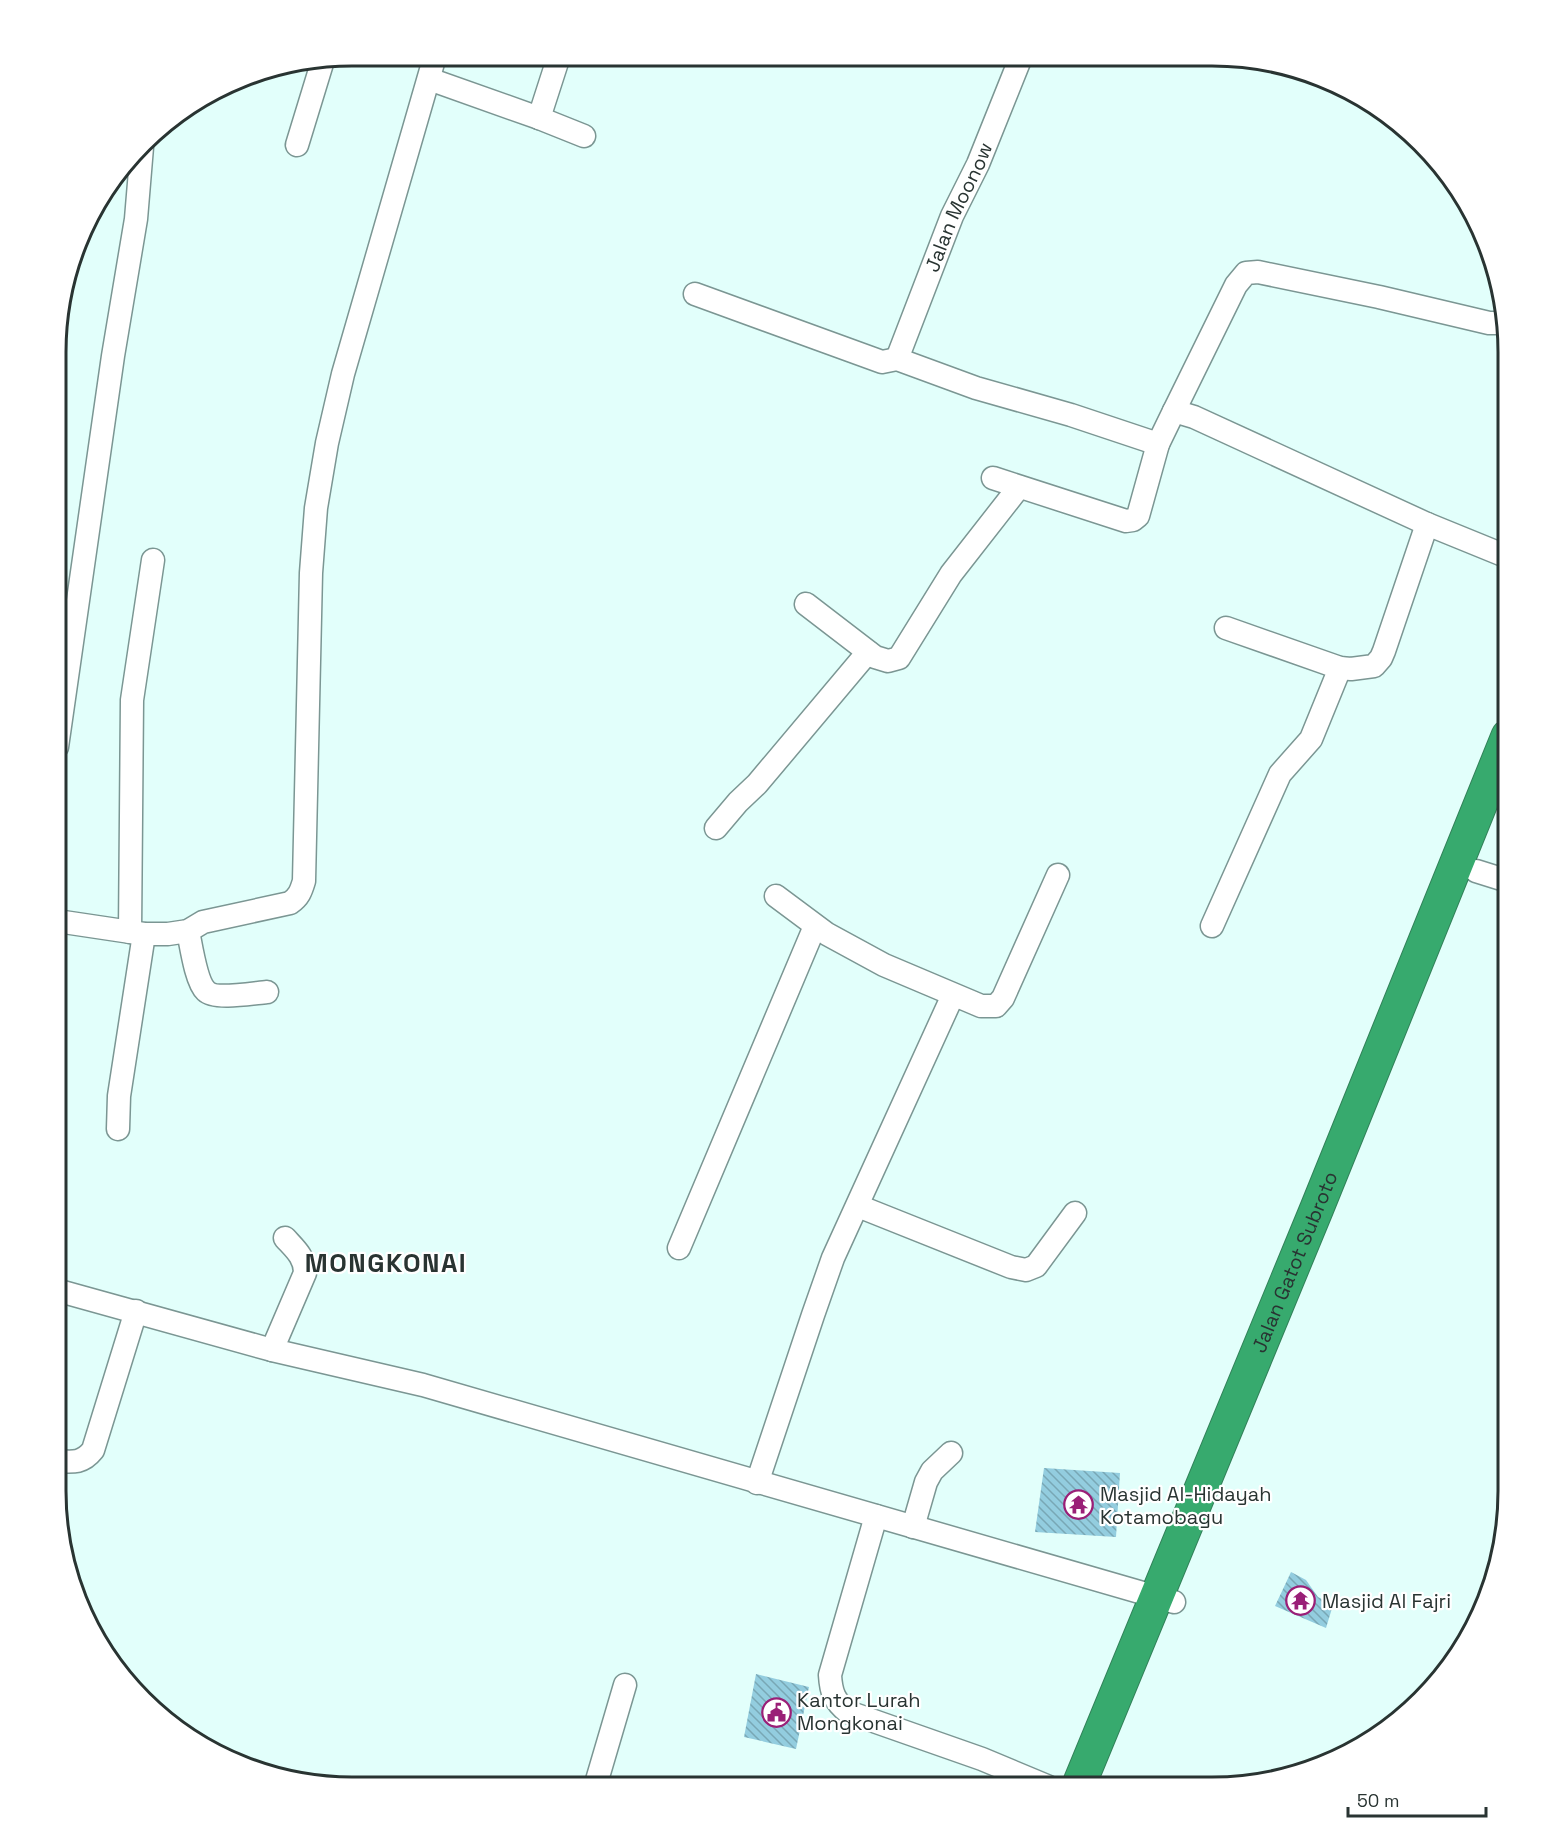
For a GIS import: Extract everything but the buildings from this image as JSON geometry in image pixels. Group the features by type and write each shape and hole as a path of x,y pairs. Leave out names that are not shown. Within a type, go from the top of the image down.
{"highway":[{"name":"Jalan Gatot Subroto","path":"1103,1777 1166,1600 1498,761"},
{"name":"Jalan Gatot Subroto","path":"1083,1777 1166,1600 1498,815"}],"street":[{"path":"66,922 137,933 188,931 203,922 290,903 301,891 304,881 311,573 316,508 327,443 343,374 428,66"},
{"path":"435,66 539,118 584,136"},
{"path":"539,118 556,66"},
{"name":"Jalan Moonow","path":"897,359 952,216 978,164 1017,66"},
{"path":"297,146 321,68"},
{"path":"66,684 111,367 136,219 141,160"},
{"path":"993,478 1126,521 1138,516 1158,444 1236,285 1246,273 1258,272 1496,323"},
{"path":"695,294 882,362 897,359 976,388 1071,415 1158,444"},
{"path":"1174,411 1194,417 1427,524 1498,553"},
{"path":"806,604 875,657 888,661 899,658 951,574 1019,487"},
{"path":"1226,628 1341,668 1361,669 1374,666 1381,658 1427,524"},
{"path":"118,1129 119,1096 137,933 132,700 153,560"},
{"path":"716,828 757,784 868,652"},
{"path":"1212,926 1280,774 1311,739 1341,668"},
{"path":"1476,871 1498,878"},
{"path":"776,896 815,926 884,965 981,1006 996,1006 1003,998 1058,875"},
{"path":"679,1248 815,926"},
{"path":"188,931 201,985 207,993 218,996 267,992"},
{"path":"757,1483 833,1258 953,995"},
{"path":"858,1206 965,1250 1011,1267 1026,1270 1036,1266 1075,1213"},
{"path":"272,1350 305,1273 305,1264 301,1256 285,1238"},
{"path":"66,1293 272,1350 423,1386 1166,1600"},
{"path":"66,1462 86,1458 93,1450 136,1311"},
{"path":"914,1527 926,1482 932,1471 951,1453"},
{"path":"876,1516 830,1675 831,1690 837,1704 848,1712 982,1759 1025,1777"},
{"path":"598,1777 625,1685"}],"place":[{"name":"Masjid Al-Hidayah Kotamobagu","path":"1079,1505"},
{"name":"Masjid Al Fajri","path":"1301,1601"},
{"name":"Kantor Lurah Mongkonai","path":"776,1712"}],"district":[{"name":"MONGKONAI","path":"386,1263"}]}
